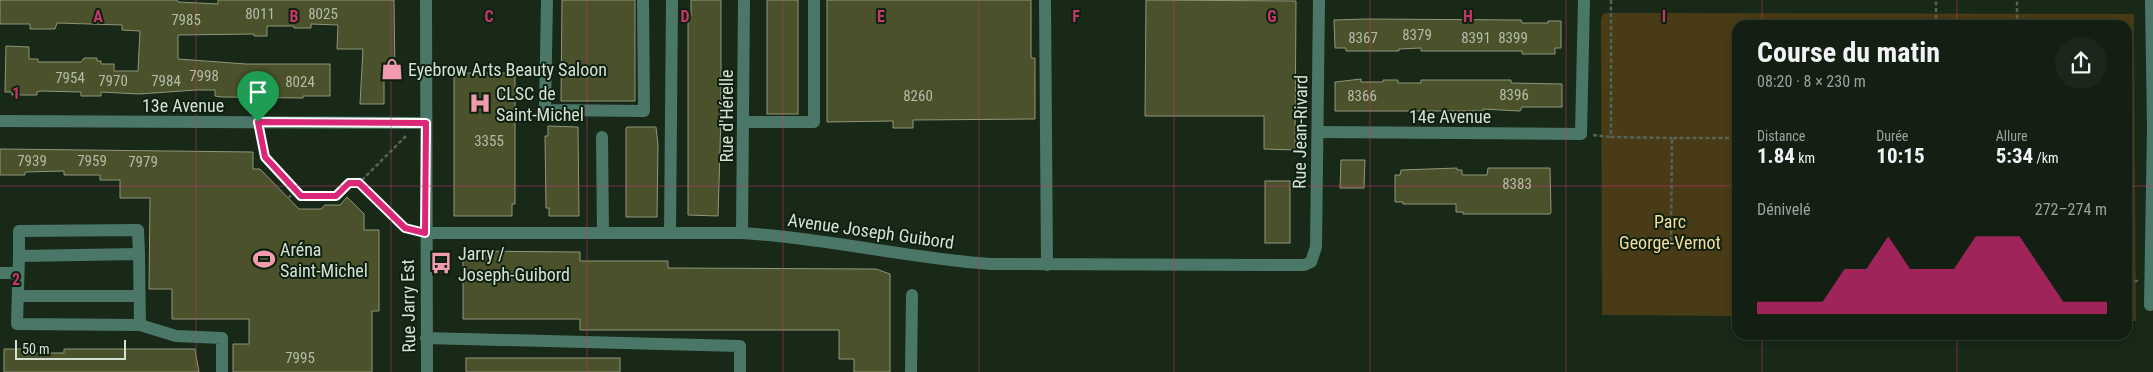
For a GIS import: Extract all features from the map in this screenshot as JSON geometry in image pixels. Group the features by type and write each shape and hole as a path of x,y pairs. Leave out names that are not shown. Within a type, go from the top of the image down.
{"street":[{"name":"Rue Jarry Est","path":"426,0 425,233 427,372"},
{"path":"547,0 545,110 644,111 642,0"},
{"path":"670,233 672,0"},
{"name":"Rue d'Hérelle","path":"742,233 744,0"},
{"path":"744,122 814,122 814,0"},
{"path":"1045,0 1047,265"},
{"name":"Rue Jean-Rivard","path":"1311,262 1315,255 1316,247 1319,132 1319,0"},
{"path":"1581,134 1584,0"},
{"path":"2150,305 2153,127 2152,0"},
{"name":"13e Avenue","path":"0,121 426,123"},
{"name":"14e Avenue","path":"1319,132 1581,134"},
{"path":"602,137 603,233"},
{"path":"140,325 138,230 19,231 17,324 140,325 176,336 222,338 222,372"},
{"name":"Avenue Joseph Guibord","path":"425,233 742,233 778,235 951,261 1047,265 1304,265 1311,262"},
{"path":"19,256 139,254"},
{"path":"0,273 18,273"},
{"path":"911,372 912,295"},
{"path":"18,296 140,296"},
{"path":"426,338 740,346 740,372"}],"path":[{"path":"1611,0 1611,137"},
{"path":"1936,0 1936,20"},
{"path":"2017,0 2017,20"},
{"path":"258,122 265,157 301,196 336,196 349,183 359,183 405,228 425,233"},
{"path":"359,183 403,139 426,123"},
{"path":"1581,134 1611,137 1732,138"},
{"path":"1671,241 1672,138"},
{"path":"288,198 297,190"},
{"path":"2132,281 2137,281"}],"green space":[{"name":"Parc George-Vernot","path":"1603,14 2134,14 2136,321 2132,321 2132,20 1732,20 1732,316 1602,315 1601,19"}],"building":[{"path":"0,0 177,0 178,2 218,4 218,0 394,0 395,78 384,78 384,104 360,104 363,49 337,49 338,25 311,24 311,28 267,26 267,36 254,36 254,34 178,35 178,59 246,64 330,64 330,96 303,96 303,98 222,97 215,96 215,90 139,94 101,92 101,96 81,96 81,92 41,91 37,92 37,95 12,95 12,92 5,92 6,46 29,47 29,59 38,59 38,62 81,62 84,58 97,58 97,61 101,61 101,64 114,64 114,71 138,71 140,31 122,30 122,25 57,23 55,29 30,29 30,24 0,24"},
{"path":"562,0 635,0 635,101 561,101"},
{"path":"691,0 721,0 721,117 718,216 688,215 688,16 691,16"},
{"path":"767,0 798,0 798,114 767,114"},
{"path":"827,0 1031,0 1031,58 1035,58 1035,119 913,120 913,128 893,128 893,121 827,122"},
{"path":"1146,0 1296,1 1295,150 1264,149 1264,116 1145,116"},
{"path":"1334,20 1521,20 1522,23 1561,21 1561,48 1555,48 1555,54 1522,54 1522,51 1421,51 1421,48 1399,49 1399,51 1346,51 1346,48 1335,48"},
{"path":"454,73 515,73 515,204 512,204 512,216 454,216"},
{"path":"1361,79 1361,82 1398,80 1398,83 1421,83 1421,80 1511,80 1511,83 1562,84 1562,107 1522,107 1520,111 1483,109 1483,111 1335,111 1335,82"},
{"path":"548,126 578,127 579,216 549,216 549,208 546,208 545,136 548,136"},
{"path":"627,127 656,127 658,145 657,217 626,217"},
{"name":"Aréna Saint-Michel","path":"0,149 253,152 253,169 260,169 299,209 321,209 325,205 340,205 347,197 364,214 364,230 379,230 379,311 372,311 372,372 233,372 233,344 249,344 249,319 172,319 172,289 149,289 150,198 120,198 120,180 100,180 100,175 64,175 64,171 25,172 25,175 0,175"},
{"path":"1341,160 1365,160 1364,188 1340,188"},
{"path":"1457,168 1457,170 1462,170 1462,175 1487,175 1488,168 1550,168 1551,212 1550,214 1463,214 1463,212 1456,212 1456,204 1403,204 1403,202 1395,202 1395,175 1400,175 1401,170"},
{"path":"1265,181 1290,181 1290,243 1265,243"},
{"path":"463,251 580,252 580,261 668,261 668,268 876,269 890,274 890,372 854,372 854,359 839,359 839,330 580,330 580,319 463,319"},
{"path":"4,349 24,349 24,353 64,353 64,349 195,349 199,372 4,372"},
{"path":"466,358 620,358 620,372 466,372"}],"place":[{"name":"Eyebrow Arts Beauty Saloon","path":"392,69"},
{"name":"CLSC de Saint-Michel","path":"480,103"},
{"name":"Aréna Saint-Michel","path":"264,259"},
{"name":"Jarry / Joseph-Guibord","path":"441,263"}],"route":[{"path":"258,122 426,123 425,233 405,228 359,183 349,183 336,196 301,196 265,157 258,122"}]}
